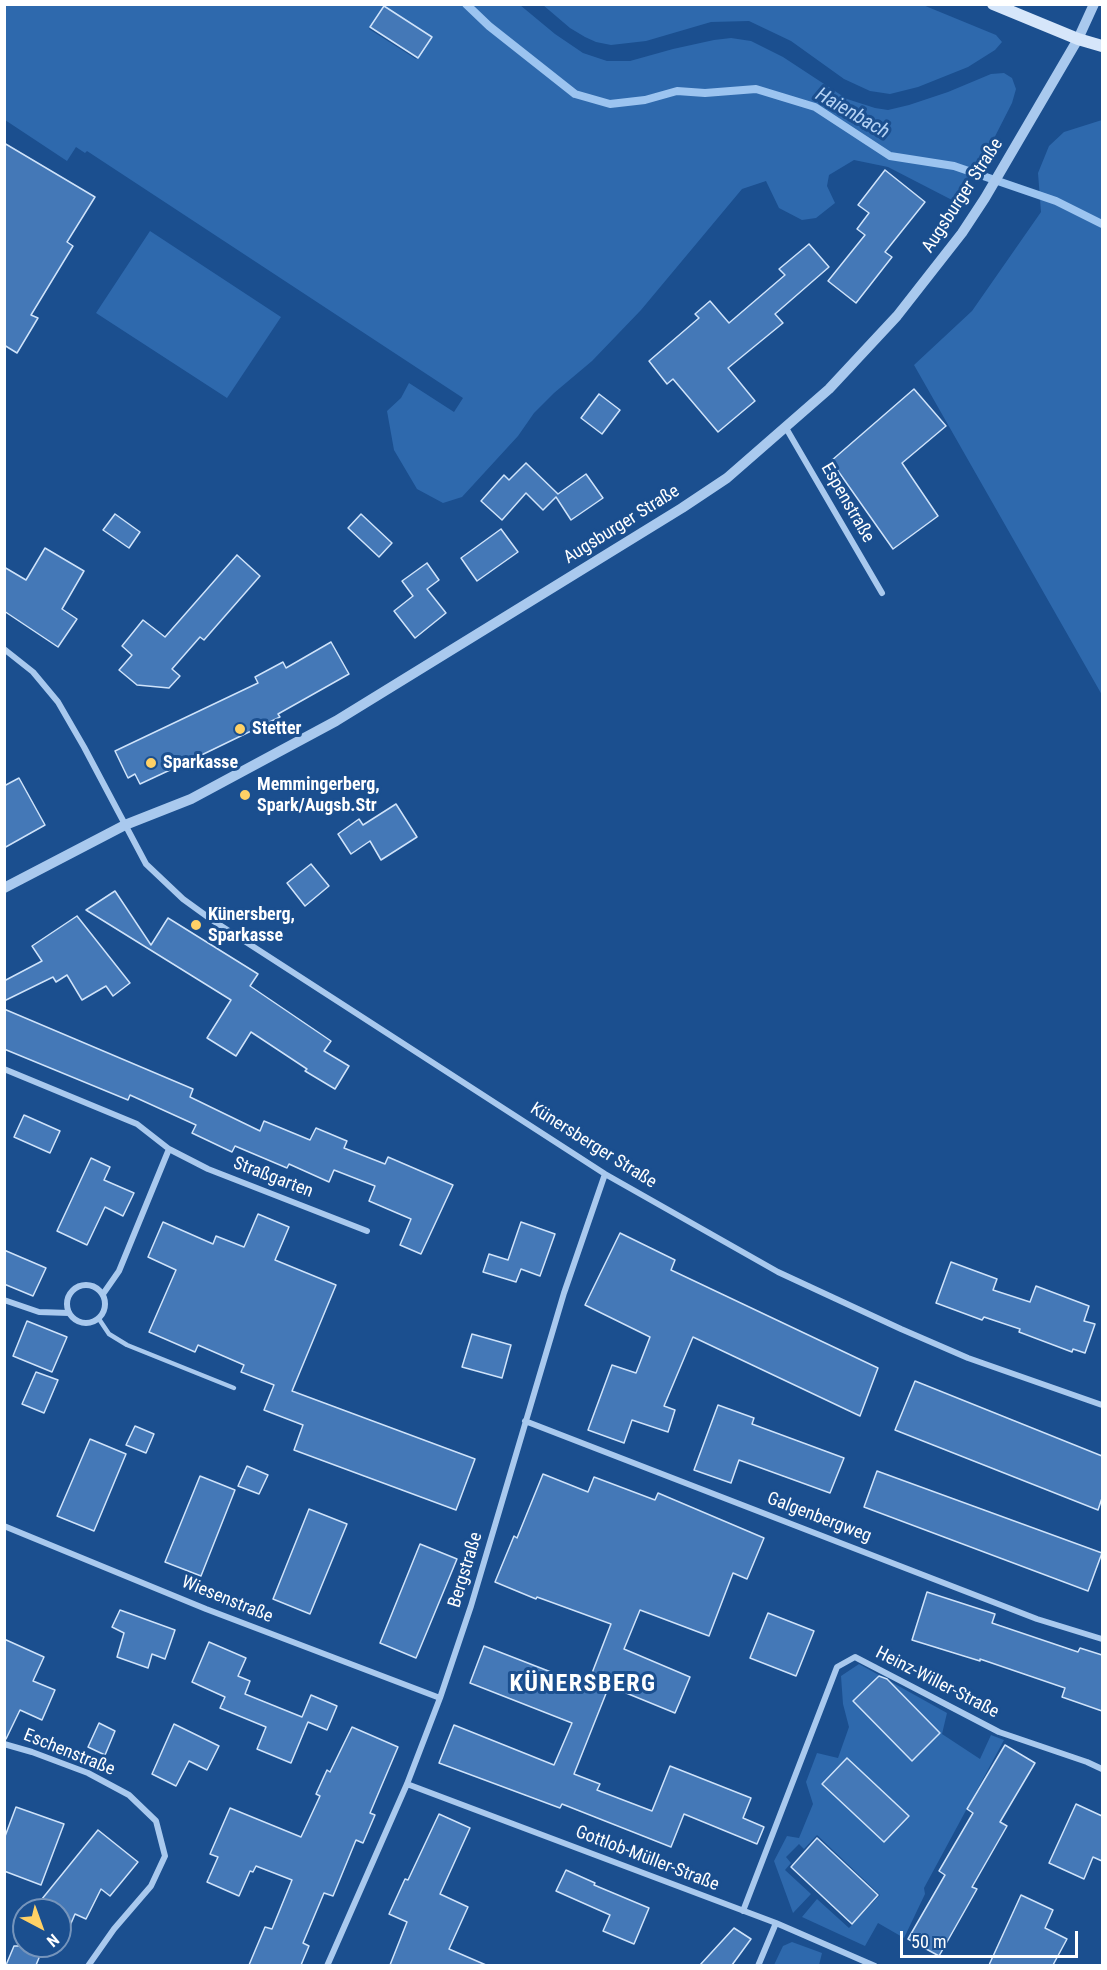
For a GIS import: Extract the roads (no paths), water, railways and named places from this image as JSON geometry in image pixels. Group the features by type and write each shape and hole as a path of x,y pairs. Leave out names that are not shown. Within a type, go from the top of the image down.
{"main road":[{"path":"993,4 1078,39 1102,46"}],"street":[{"name":"Augsburger Straße","path":"4,888 124,825 191,799 336,721 727,478 829,389 897,316 962,233 1078,39 1094,4"},
{"name":"Espenstraße","path":"786,428 882,593"},
{"name":"Künersberger Straße","path":"4,649 33,672 58,702 146,864 183,899 204,914 605,1174 788,1277 968,1358 1102,1405"},
{"name":"Straßgarten","path":"4,1069 136,1124 169,1149 228,1177 368,1231"},
{"path":"103,1294 119,1271 169,1149"},
{"name":"Bergstraße","path":"327,1965 407,1784 440,1698 471,1605 564,1293 605,1174"},
{"path":"79,1286 93,1286 103,1294 104,1311 99,1319 91,1323 82,1323 74,1320 69,1313 67,1306 69,1294 79,1286"},
{"path":"4,1300 39,1312 69,1313"},
{"name":"Galgenbergweg","path":"525,1421 1037,1619 1102,1639"},
{"name":"Wiesenstraße","path":"4,1526 206,1609 440,1698"},
{"name":"Heinz-Willer-Straße","path":"742,1911 837,1667 855,1657 999,1731 1102,1769"},
{"name":"Eschenstraße","path":"4,1744 88,1773 129,1796 156,1821 165,1856 151,1886 114,1929 88,1965"},
{"name":"Gottlob-Müller-Straße","path":"407,1784 776,1923 875,1965"},
{"path":"758,1965 776,1923"}],"lane":[{"path":"99,1319 109,1334 126,1345 234,1388"}],"waterway":[{"name":"Haienbach","path":"466,4 489,26 575,94 610,104 645,100 677,91 705,93 756,89 815,107 890,156 954,166 1056,201 1102,224"}],"place":[{"name":"Stetter","path":"240,729"},
{"name":"Sparkasse","path":"151,763"},
{"name":"Memmingerberg, Spark/Augsb.Str","path":"245,795"},
{"name":"Künersberg, Sparkasse","path":"196,925"}],"district":[{"name":"KÜNERSBERG","path":"583,1685"}]}
